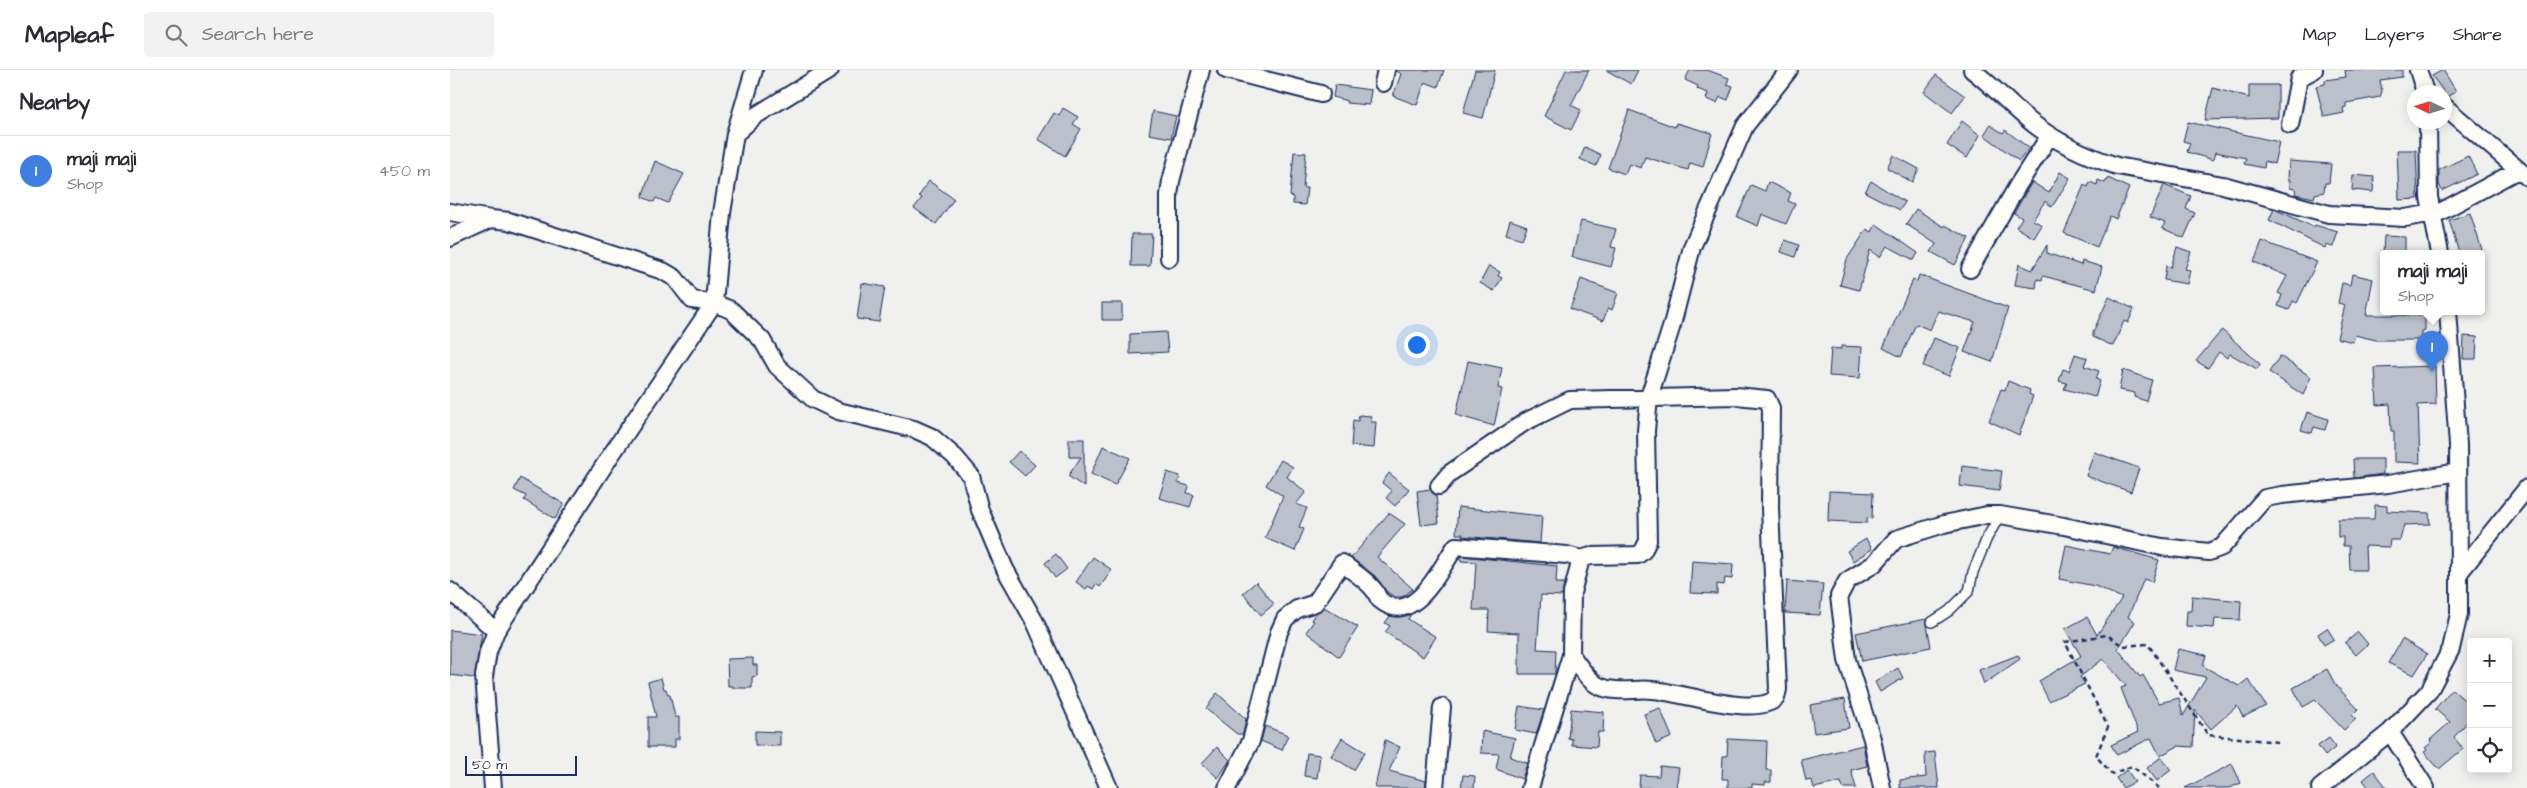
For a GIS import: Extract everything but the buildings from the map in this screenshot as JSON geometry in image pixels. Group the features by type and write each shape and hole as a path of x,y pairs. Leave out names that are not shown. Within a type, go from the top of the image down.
{"street":[{"path":"493,788 484,676 488,652 496,631 714,303 722,213 734,134 754,70"},
{"path":"734,134 756,116 830,70"},
{"path":"1169,258 1169,195 1171,181 1201,70"},
{"path":"1226,70 1320,94"},
{"path":"1227,788 1251,741 1279,632 1285,619 1297,609 1315,603 1342,563 1374,589 1379,599 1390,605 1406,606 1423,597 1456,546 1567,554 1581,559 1591,556 1638,555 1645,546 1648,512 1646,440 1649,397 1672,325 1692,247 1745,126 1789,70"},
{"path":"1972,70 2031,122 2078,151 2117,166 2223,185 2329,214 2406,218 2448,208 2522,173 2482,136 2452,112"},
{"path":"2290,125 2299,78 2314,70"},
{"path":"2418,70 2423,85"},
{"path":"2428,130 2432,212 2439,250"},
{"path":"1970,268 2018,184 2050,135"},
{"path":"450,212 531,227 649,265 675,278 692,300 714,303 731,310 762,340 777,366 813,399 838,411 914,428 932,437 955,457 971,476 980,510 1005,569 1035,622 1108,788"},
{"path":"450,238 491,219"},
{"path":"2320,788 2390,732 2429,691 2451,649 2458,614 2459,573 2458,472 2448,315"},
{"path":"1439,486 1450,473 1525,422 1570,400 1736,396 1767,399 1771,408 1770,508 1778,694 1772,703 1766,705 1717,704 1655,690 1611,690 1598,685 1571,655"},
{"path":"1882,788 1872,738 1845,652 1839,596 1847,581 1874,564 1890,545 1905,535 1944,524 1987,515 2000,515 2064,526 2162,547 2209,552 2222,547 2265,498 2282,494 2388,484 2458,472"},
{"path":"2459,573 2527,488"},
{"path":"1530,788 1571,655 1572,593 1581,559"},
{"path":"452,594 496,631"},
{"path":"1435,788 1442,707"},
{"path":"2390,732 2426,788"}],"lane":[{"path":"1932,622 1949,611 1969,591 1973,572 1986,538 2000,515"}],"path":[{"path":"2159,788 2132,766 2112,774 2096,756 2108,727 2065,642 2107,635 2123,646 2148,644 2208,735 2278,742"}],"place":[{"name":"maji maji","path":"2432,372"}]}
